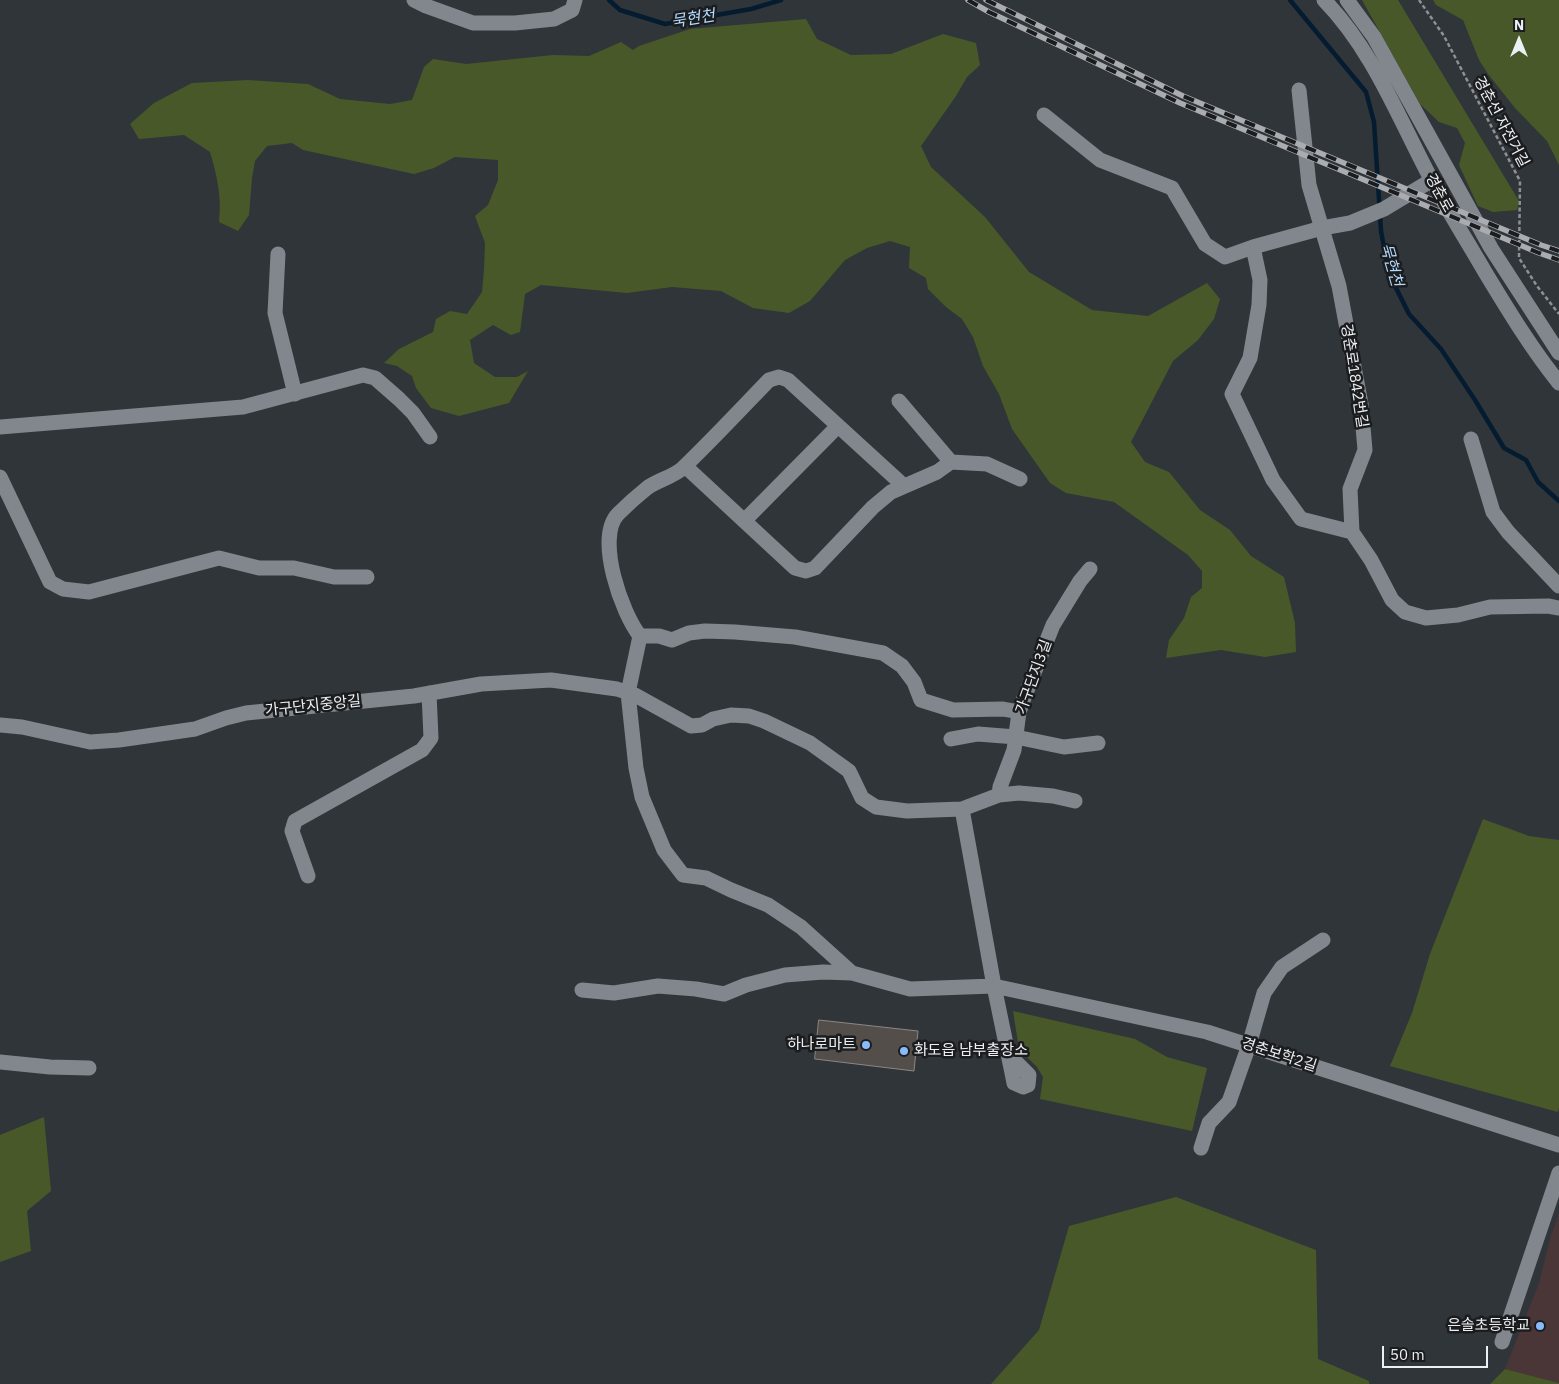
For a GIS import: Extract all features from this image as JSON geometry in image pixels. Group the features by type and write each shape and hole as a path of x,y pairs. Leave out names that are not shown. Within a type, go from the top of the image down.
{"street":[{"path":"414,0 473,23 516,23 554,19 572,10 575,0"},
{"name":"경춘로","path":"1324,0 1358,43 1404,123 1432,180 1506,307 1541,361 1559,383"},
{"name":"경춘로","path":"1347,0 1374,37 1491,248 1559,353"},
{"name":"경춘로1842번길","path":"1299,90 1309,185 1339,286 1361,404 1364,450 1350,489 1352,532"},
{"path":"1044,115 1100,160 1172,188 1205,244 1225,257 1253,247 1322,228 1350,223 1384,209 1432,180"},
{"path":"1253,247 1260,280 1259,306 1250,358 1232,394 1272,480 1301,519 1352,532 1371,560 1392,600 1405,612 1426,618 1458,615 1490,607 1548,606 1559,608"},
{"path":"278,254 275,312 295,394"},
{"path":"1532,313 1559,336"},
{"path":"0,427 242,406 295,394 363,375 375,378 408,408 430,437"},
{"path":"640,636 632,626 609,558 609,537 616,516 647,488 681,470 769,380 779,377 788,380 904,486"},
{"path":"899,401 951,462"},
{"path":"744,521 838,426"},
{"path":"1471,439 1493,512 1508,532 1559,586"},
{"path":"685,466 795,568 806,571 815,568 873,507 892,492 938,472 951,462 987,464 1020,478"},
{"path":"0,477 50,582 64,589 89,592 219,558 259,568 294,568 334,577 367,578"},
{"name":"가구단지3길","path":"999,795 1000,787 1014,750 1019,712 1053,625 1080,581 1090,569"},
{"path":"640,636 658,636 672,640 689,633 705,631 735,632 795,637 883,652 902,666 914,682 921,700 953,710 1003,709 1019,712"},
{"path":"640,636 628,693 636,768 642,797 664,850 683,875 706,878 768,905 801,927 836,961 852,973"},
{"name":"가구단지중앙길","path":"0,725 22,727 90,742 119,740 195,729 246,713 429,693 481,684 551,680 617,689 691,726 702,725 713,719 731,715 749,716 764,721 810,744 849,771 862,798 876,807 907,812 962,809 999,795 1019,793 1053,796 1075,801"},
{"path":"308,876 292,831 294,821 422,750 431,738 429,693"},
{"path":"951,739 978,734 1016,737 1064,747 1098,744"},
{"path":"962,809 1008,1054"},
{"path":"1201,1148 1209,1123 1229,1102 1264,993 1282,967 1323,940"},
{"path":"582,990 614,994 658,986 696,989 724,994 746,984 785,975 823,972 852,973"},
{"name":"경춘보학2길","path":"852,973 910,989 994,986 1207,1032 1559,1145"},
{"path":"0,1062 50,1067 89,1068"},
{"path":"1502,1342 1559,1173"}],"path":[{"name":"경춘선 자전거길","path":"1419,0 1444,36 1520,181 1519,258 1537,286 1559,314"}],"shaded area":[{"name":"은솔초등학교","path":"1559,1214 1559,1383 1505,1369 1539,1283 1551,1235"}],"green space":[{"path":"1362,0 1398,0 1519,201 1517,210 1493,212 1478,206 1459,165 1465,143 1457,128 1439,122 1420,104"},
{"path":"1433,0 1559,0 1559,165 1547,141 1515,108 1488,74 1479,60 1463,20 1436,5"},
{"path":"806,19 817,39 851,55 891,54 943,34 976,43 980,65 967,77 921,146 931,167 985,217 1029,272 1092,310 1148,316 1207,283 1220,299 1214,319 1198,340 1173,361 1131,442 1145,462 1169,472 1200,510 1230,530 1251,556 1284,577 1295,623 1296,652 1265,657 1221,650 1166,658 1169,640 1184,618 1191,597 1202,588 1202,571 1188,555 1114,502 1066,493 1050,483 1012,429 999,394 983,366 973,337 962,319 946,307 928,289 926,278 909,268 910,247 890,241 867,248 845,260 810,301 789,313 753,308 721,291 672,287 627,293 541,285 525,294 520,332 511,335 493,325 470,340 474,363 495,377 517,377 528,371 509,403 459,416 431,408 416,388 412,376 397,366 384,363 399,349 433,332 436,319 450,311 467,314 482,292 485,243 475,216 488,205 498,180 498,160 455,157 434,168 414,174 303,150 292,143 267,146 255,161 249,215 238,231 219,222 220,204 218,187 210,152 184,135 139,139 130,124 154,103 192,83 248,80 308,84 340,99 390,104 412,100 424,67 433,59 466,64 553,55 589,56 621,42 633,50 639,46 690,29"},
{"path":"1483,819 1529,836 1559,840 1558,1112 1390,1066 1412,1013 1430,954"},
{"path":"1013,1011 1135,1039 1167,1057 1207,1068 1192,1131 1040,1099 1043,1077 1037,1067 1019,1049"},
{"path":"44,1117 51,1191 27,1211 31,1251 0,1262 0,1135"},
{"path":"1176,1197 1316,1250 1318,1359 1369,1381 1369,1384 991,1384 1039,1330 1069,1226"},
{"path":"1505,1369 1559,1383 1559,1384 1490,1384"}],"building":[{"name":"하나로마트","path":"819,1020 918,1031 914,1071 815,1059"}],"waterway":[{"name":"묵현천","path":"609,0 620,10 665,24 751,9 781,0"},
{"name":"묵현천","path":"1290,0 1366,92 1374,122 1381,231 1389,274 1409,314 1441,349 1504,448 1526,460 1538,482 1559,501"}],"railway":[{"path":"968,0 989,12 1180,103 1559,260"},
{"path":"986,0 1183,96 1559,251"}],"place":[{"name":"하나로마트","path":"866,1045"},
{"name":"화도읍 남부출장소","path":"904,1051"},
{"name":"은솔초등학교","path":"1540,1326"}]}
